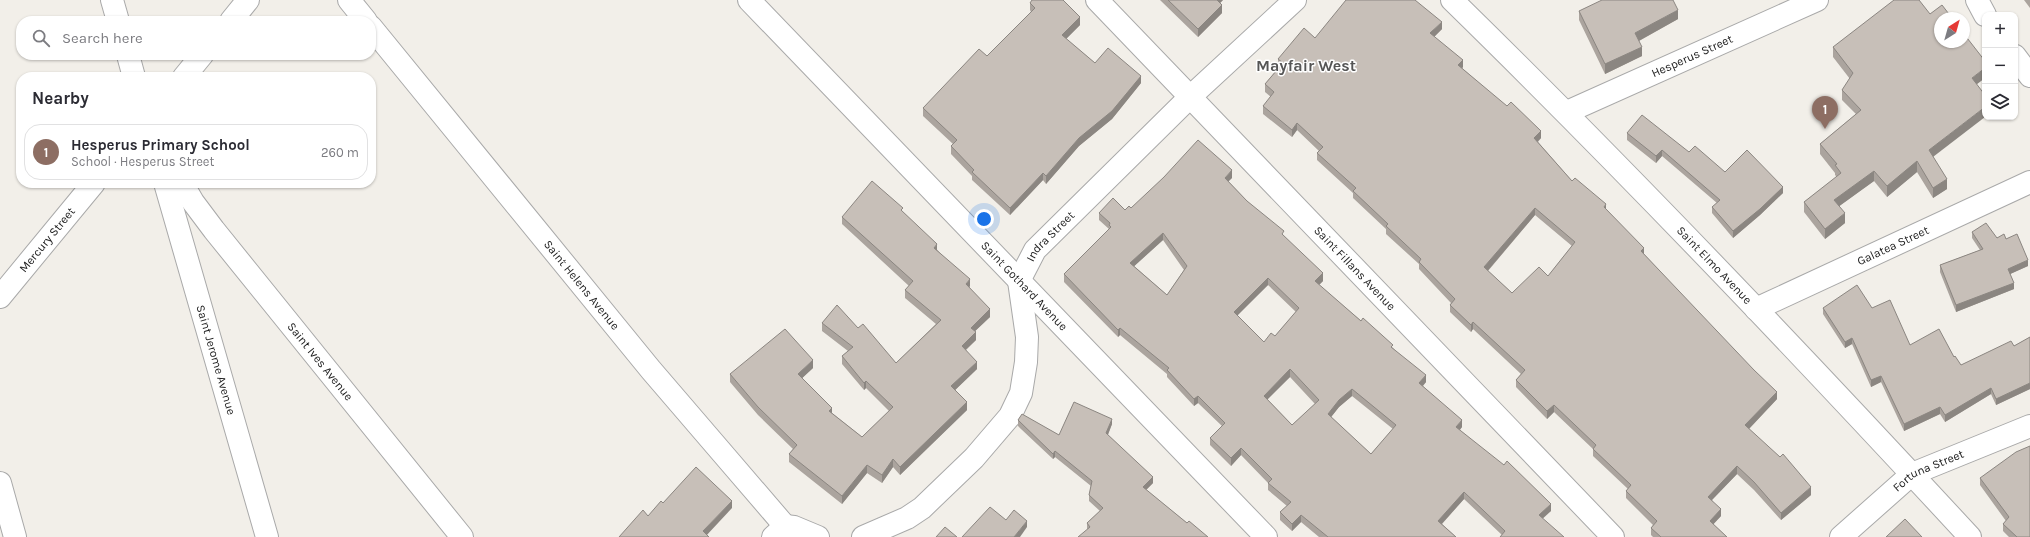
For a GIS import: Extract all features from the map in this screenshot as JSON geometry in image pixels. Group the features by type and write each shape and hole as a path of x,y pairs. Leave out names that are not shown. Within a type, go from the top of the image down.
{"street":[{"path":"112,0 117,16"},
{"path":"235,16 248,0"},
{"path":"349,0 362,16"},
{"name":"Saint Gothard Avenue","path":"749,0 1266,537"},
{"name":"Saint Fillans Avenue","path":"1097,0 1613,537"},
{"name":"Indra Street","path":"1019,281 1035,250 1046,238 1190,97 1295,0"},
{"name":"Saint Elmo Avenue","path":"1452,0 1567,112 1756,309 1970,537"},
{"name":"Hesperus Street","path":"1567,112 1817,0"},
{"path":"1977,0 1983,12"},
{"name":"Saint Helens Avenue","path":"376,33 785,533"},
{"path":"129,60 133,72"},
{"path":"188,72 198,60"},
{"path":"2018,60 2030,76"},
{"name":"Galatea Street","path":"1756,309 2030,182"},
{"name":"Mercury Street","path":"0,297 90,188"},
{"name":"Saint Jerome Avenue","path":"166,188 268,537"},
{"name":"Saint Ives Avenue","path":"185,188 193,202 218,236 462,537"},
{"path":"862,537 907,518 922,508 974,458 1010,416 1021,393 1026,362 1027,337 1019,281"},
{"name":"Fortuna Street","path":"1841,537 1912,474 2030,426"},
{"path":"0,484 15,537"},
{"path":"785,533 794,527 818,537"}],"building":[{"path":"1032,0 1063,0 1080,17 1062,35 1095,63 1108,48 1141,76 1112,111 1079,138 1046,176 1043,173 1010,208 972,172 974,170 951,146 957,140 923,108 979,49 987,56 1035,8 1030,3"},
{"path":"1168,0 1217,0 1222,5 1198,29"},
{"path":"1346,0 1415,0 1442,22 1430,33 1463,60 1458,65 1507,106 1511,102 1541,131 1534,138 1572,181 1575,178 1606,204 1604,207 1644,248 1641,251 1754,370 1777,392 1745,425 1780,457 1783,454 1811,487 1781,513 1754,482 1737,466 1708,497 1721,509 1710,521 1727,537 1661,537 1651,528 1657,521 1626,491 1631,485 1593,449 1596,445 1554,405 1547,411 1516,380 1525,370 1473,322 1471,325 1450,305 1455,299 1419,262 1421,259 1386,226 1388,224 1353,191 1356,188 1317,153 1323,147 1297,123 1292,130 1263,106 1274,92 1265,84 1283,63 1278,59 1304,28 1315,38","holes":["1535,208 1575,242 1548,276 1539,267 1512,293 1484,267"]},
{"path":"1602,0 1673,0 1678,10 1635,33 1642,47 1605,64 1579,11"},
{"path":"1894,0 1919,0 1930,14 1942,5 1947,12 1934,12 1934,48 1970,48 1970,42 1982,57 1982,70 1972,78 1982,91 1982,109 1929,150 1947,179 1933,188 1917,161 1887,186 1874,171 1834,200 1845,213 1825,229 1804,202 1841,173 1835,165 1837,164 1820,144 1861,110 1842,90 1853,73 1833,47"},
{"path":"1642,115 1689,152 1695,146 1725,172 1747,150 1783,187 1760,209 1733,231 1712,207 1720,200 1662,150 1656,156 1627,133"},
{"path":"1198,140 1232,170 1225,178 1247,201 1284,231 1282,234 1323,273 1315,281 1361,321 1363,318 1393,345 1391,347 1426,375 1419,383 1462,420 1456,427 1504,465 1507,461 1551,504 1539,515 1564,537 1500,537 1505,531 1464,492 1438,521 1456,537 1328,537 1301,515 1292,524 1280,512 1291,502 1268,483 1272,479 1241,448 1231,458 1210,438 1225,423 1198,396 1194,399 1167,370 1169,368 1120,328 1118,330 1064,274 1111,227 1109,225 1110,223 1099,213 1113,198 1125,210 1129,206 1131,208 1164,177","holes":["1163,233 1187,266 1167,295 1130,263","1268,278 1299,308 1275,336 1271,333 1264,342 1234,312","1290,369 1319,400 1292,425 1264,396","1352,389 1396,425 1371,454 1328,414 1339,400"]},
{"path":"872,181 903,208 901,210 937,244 934,248 970,279 966,284 990,309 971,328 976,332 962,346 977,362 951,386 967,402 900,467 893,459 882,475 867,465 842,496 789,454 797,445 758,407 730,374 785,329 813,360 798,374 832,408 829,411 862,437 893,407 866,381 864,383 842,356 853,347 822,323 837,305 858,328 863,324 896,363 941,320 905,290 913,281 842,217"},
{"path":"1986,223 1997,238 2004,234 2006,239 2017,234 2028,260 2008,269 2014,283 1956,305 1940,265 1983,249 1972,232"},
{"path":"1857,285 1872,308 1890,300 1910,345 1939,329 1954,357 1955,356 1961,365 2011,341 2014,346 2030,337 2030,383 1996,399 1991,388 1945,415 1940,407 1904,424 1881,376 1871,380 1852,338 1845,342 1823,308"},
{"path":"1074,402 1112,419 1106,433 1153,477 1143,487 1187,523 1189,521 1208,537 1078,537 1090,527 1087,523 1103,508 1089,495 1092,481 1055,451 1053,454 1018,420 1022,414 1059,435"},
{"path":"2030,446 2030,537 2017,537 2003,524 2009,517 1980,478 2016,452"},
{"path":"696,467 732,501 703,531 709,537 619,537 643,510 648,516 661,501 663,503"},
{"path":"990,507 1006,520 1014,510 1027,521 1014,537 962,537"},
{"path":"1905,519 1922,537 1886,537"},
{"path":"945,527 957,537 936,537"}],"place":[{"name":"Hesperus Primary School","path":"1825,129"}],"district":[{"name":"Mayfair West","path":"1306,65"}]}
